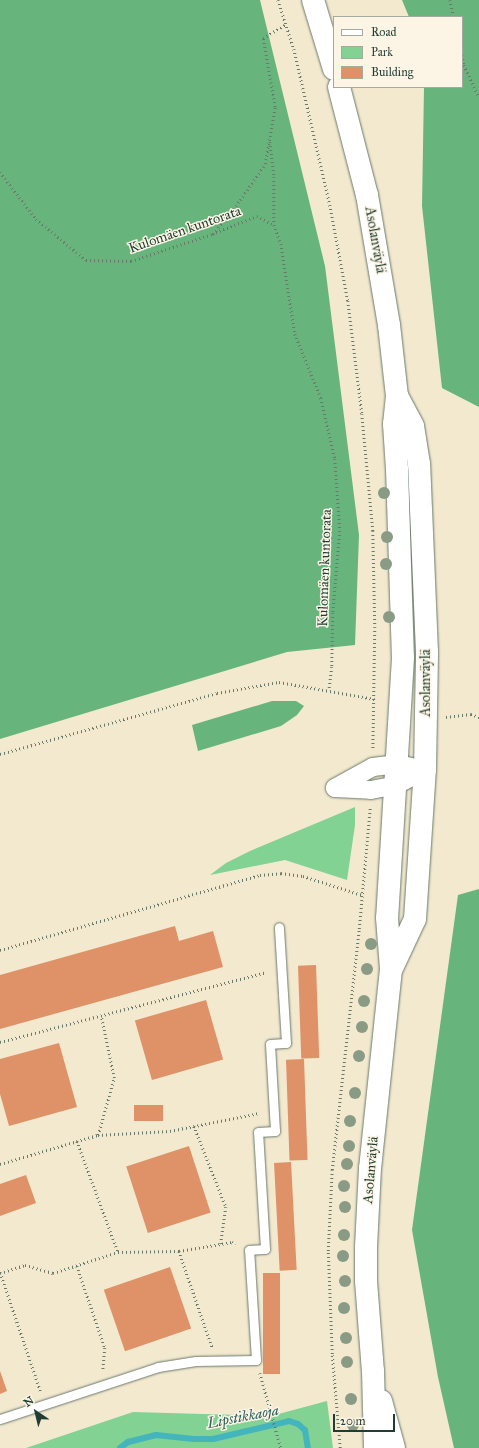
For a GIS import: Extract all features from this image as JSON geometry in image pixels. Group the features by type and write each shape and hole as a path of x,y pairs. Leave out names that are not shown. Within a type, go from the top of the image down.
{"main road":[{"path":"313,0 333,66"},
{"name":"Asolanväylä","path":"339,88 367,196 389,325 397,396 394,424 398,468 403,658 398,764 387,918 391,969 370,1168 366,1248 366,1280 373,1371 375,1448"},
{"name":"Asolanväylä","path":"391,969 415,919 425,770 427,652 419,464 413,426 397,396"},
{"name":"Asolanväylä","path":"373,1371 394,1448"}],"street":[{"path":"398,764 425,770 396,786 371,790 335,788 373,766 398,764"}],"lane":[{"path":"0,1419 158,1367 196,1361 256,1360 249,1250 265,1249 258,1132 275,1131 270,1044 286,1043 280,927"}],"path":[{"path":"278,0 294,49 330,205 348,301 362,414 373,531 376,627 373,766"},
{"path":"450,0 454,16"},
{"path":"212,234 240,200 265,164 275,107 263,38 286,24"},
{"path":"463,60 479,98"},
{"path":"269,138 274,177 274,225"},
{"name":"Kulomäen kuntorata","path":"0,172 36,219 86,260 132,261 212,234 257,216 274,225 281,244 295,334 321,398 335,459 340,531 329,690"},
{"path":"0,754 217,693 279,682 374,699"},
{"path":"447,717 471,714 479,717"},
{"path":"340,1448 332,1354 328,1251 332,1170 362,894 371,790"},
{"path":"0,950 260,875 281,873 303,876 362,894"},
{"path":"0,1042 282,968"},
{"path":"98,1135 114,1078 101,1016"},
{"path":"0,1164 98,1135 170,1131 274,1110"},
{"path":"194,1126 226,1207 222,1244"},
{"path":"77,1142 118,1252"},
{"path":"45,1404 0,1273 25,1265 53,1273 118,1252 179,1251 232,1242 249,1250"},
{"path":"179,1251 216,1360"},
{"path":"77,1266 105,1348 100,1386"},
{"path":"256,1360 281,1448"}],"green space":[{"path":"0,0 260,0 325,266 359,535 355,645 287,652 0,739"},
{"path":"402,0 479,0 479,407 442,388 422,206 424,88 463,88 463,16 409,16"},
{"path":"272,701 296,701 304,706 297,715 281,726 198,751 192,725"},
{"path":"355,807 355,825 347,880 285,860 210,875 226,863 250,851"},
{"path":"479,889 479,1448 454,1448 438,1377 412,1230 458,895"},
{"path":"327,1401 333,1448 26,1448 133,1412 271,1416"}],"building":[{"path":"175,926 179,941 213,931 223,967 0,1029 0,975"},
{"path":"316,965 319,1058 301,1059 298,966"},
{"path":"206,1000 223,1060 152,1080 135,1020"},
{"path":"59,1043 77,1107 9,1126 0,1094 0,1059"},
{"path":"304,1059 308,1160 290,1161 286,1060"},
{"path":"134,1105 163,1105 163,1121 134,1121"},
{"path":"189,1146 211,1213 148,1233 126,1166"},
{"path":"291,1162 297,1270 280,1271 274,1163"},
{"path":"26,1175 36,1203 0,1216 0,1184"},
{"path":"170,1267 191,1328 125,1351 104,1290"},
{"path":"263,1273 280,1273 280,1374 263,1374"},
{"path":"0,1371 7,1391 0,1394"}],"waterway":[{"name":"Lipstikkaoja","path":"120,1448 128,1442 156,1435 194,1439 213,1439 289,1421 298,1424 305,1430 308,1448"}]}
